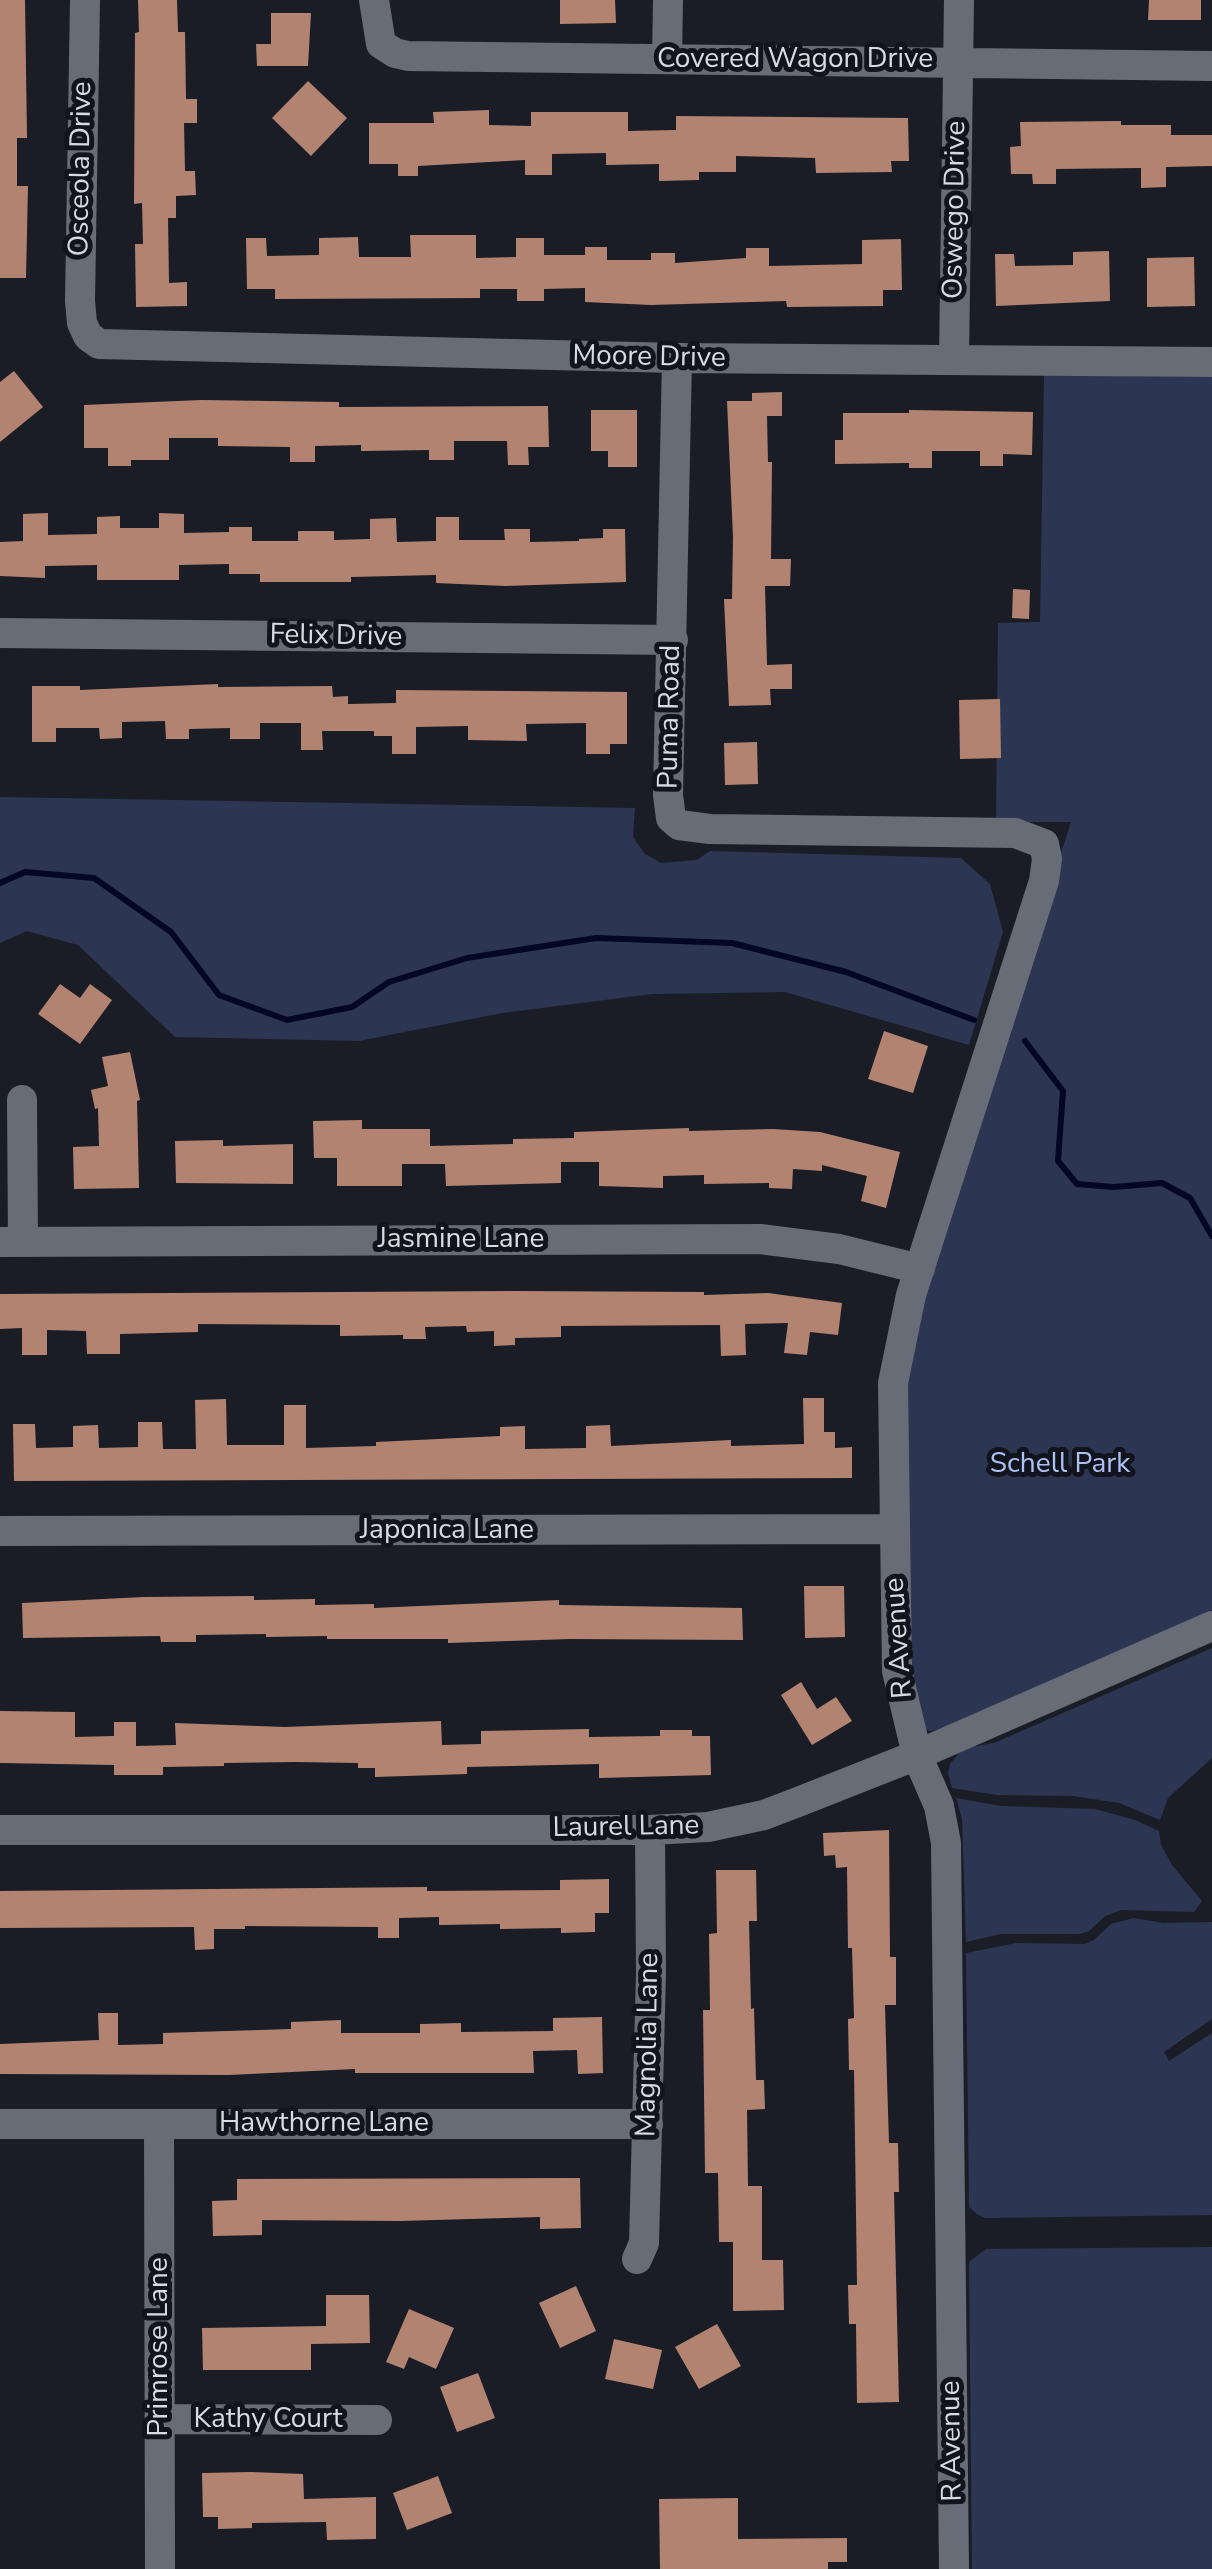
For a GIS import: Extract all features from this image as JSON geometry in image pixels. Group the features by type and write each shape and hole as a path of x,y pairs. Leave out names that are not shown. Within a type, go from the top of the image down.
{"street":[{"name":"Osceola Drive","path":"85,0 80,301 88,336"},
{"name":"Covered Wagon Drive","path":"374,0 382,44 408,56 1212,66"},
{"path":"667,60 668,0"},
{"name":"Oswego Drive","path":"954,359 958,0"},
{"name":"Moore Drive","path":"88,336 99,344 114,346 676,358 1212,362"},
{"name":"Puma Road","path":"676,358 668,795 672,818 679,826 710,829 1015,833 1044,844"},
{"name":"Felix Drive","path":"0,633 673,640"},
{"name":"R Avenue","path":"954,2569 946,1843 940,1806 917,1754 896,1671 893,1383 920,1269 1044,881 1044,844"},
{"path":"11,1242 22,1100"},
{"name":"Jasmine Lane","path":"11,1242 760,1239 839,1249 920,1269"},
{"name":"Japonica Lane","path":"0,1531 894,1530"},
{"name":"Laurel Lane","path":"0,1830 650,1830 708,1826 764,1815 917,1754 1212,1626"},
{"name":"Magnolia Lane","path":"637,2259 644,2243 648,2124 650,1830"},
{"name":"Hawthorne Lane","path":"0,2124 648,2124"},
{"name":"Primrose Lane","path":"159,2124 160,2569"},
{"name":"Kathy Court","path":"160,2419 377,2420"}],"green space":[{"name":"Schell Park","path":"1044,375 1212,377 1212,1610 930,1731 923,1728 908,1690 907,1376 921,1288 1071,822 996,822 998,623 1040,622"},
{"path":"0,797 635,808 633,837 645,854 661,863 697,860 710,851 961,858 990,884 1003,932 969,1045 785,992 652,994 502,1013 359,1041 175,1037 78,945 27,931 0,943"},
{"path":"1212,1648 1212,1758 1168,1798 1160,1820 1119,1803 952,1788 950,1764 970,1747 994,1743"},
{"path":"956,1798 1001,1806 1095,1809 1135,1820 1159,1831 1161,1845 1172,1865 1202,1901 1194,1912 1121,1910 1080,1934 1001,1934 966,1942 962,1819"},
{"path":"1134,1918 1163,1923 1212,1922 1212,2019 1164,2052 1169,2061 1212,2033 1212,2215 985,2218 977,2214 969,2207 966,1953 1016,1943 1084,1944 1111,1924"},
{"path":"1212,2247 1212,2569 972,2569 969,2262 986,2249"}],"building":[{"path":"0,0 25,0 27,138 17,138 17,186 28,186 26,278 0,278"},
{"path":"138,0 177,0 178,32 185,32 186,99 197,99 197,123 184,123 185,171 195,171 196,195 176,196 176,218 168,218 169,283 187,282 187,306 136,307 135,244 143,244 142,203 134,204"},
{"path":"560,0 615,0 616,23 560,24"},
{"path":"1149,0 1201,0 1201,20 1148,20"},
{"path":"271,13 311,13 308,66 257,66 256,44 271,44"},
{"path":"308,81 347,118 311,156 272,118"},
{"path":"489,110 489,125 531,126 531,112 628,112 628,131 676,130 676,116 908,118 909,161 891,161 892,172 816,173 815,158 736,156 736,172 699,172 699,180 659,181 659,164 606,165 606,153 552,154 552,175 525,175 525,160 418,166 418,176 398,176 398,164 369,164 369,123 434,123 433,112"},
{"path":"1121,121 1121,125 1171,125 1171,135 1212,135 1212,166 1166,167 1166,187 1141,188 1141,168 1056,169 1056,184 1033,184 1032,174 1011,174 1010,147 1021,146 1020,122"},
{"path":"410,235 476,235 476,258 516,257 516,238 544,238 544,255 585,255 585,247 607,247 607,260 651,260 651,253 675,253 675,263 746,258 746,248 769,248 769,266 862,264 862,240 901,239 902,290 883,290 883,306 787,307 786,301 651,305 585,302 585,288 544,289 544,301 517,301 517,289 480,289 480,298 275,299 275,289 247,289 246,238 266,238 267,256 319,255 319,238 358,237 359,257 411,257"},
{"path":"1109,251 1110,301 996,306 995,254 1014,254 1015,266 1073,265 1073,252"},
{"path":"1194,257 1195,306 1147,307 1147,258"},
{"path":"14,371 43,407 0,442 0,382"},
{"path":"782,392 782,416 767,416 768,462 772,462 771,559 791,559 790,586 765,586 767,665 792,664 792,689 770,689 771,705 729,706 724,599 732,599 733,537 727,401 752,401 752,393"},
{"path":"201,400 339,402 339,407 548,406 549,447 528,447 529,465 508,465 507,441 454,441 454,460 429,460 429,450 361,451 361,445 315,446 315,462 290,462 290,447 218,446 218,438 169,438 169,460 131,460 131,466 108,466 108,448 84,448 84,405"},
{"path":"591,410 637,410 637,467 608,467 608,451 591,451"},
{"path":"1033,412 1032,455 1003,454 1003,466 980,466 980,451 932,451 932,468 909,468 909,463 835,464 835,440 843,440 843,413"},
{"path":"48,513 48,535 97,534 97,517 120,516 120,528 159,528 159,513 184,514 184,533 252,527 252,541 298,541 298,531 334,531 334,540 370,539 370,519 396,518 397,542 436,541 436,517 459,517 459,540 505,540 504,529 530,529 530,542 579,541 603,538 603,529 625,529 626,582 505,586 436,583 436,575 351,577 351,582 260,582 260,574 229,574 229,564 179,565 179,580 97,580 97,565 45,566 45,578 0,576 0,542 23,541 23,514"},
{"path":"1013,589 1030,590 1029,619 1012,618"},
{"path":"218,684 332,686 333,697 348,696 348,704 396,703 396,690 627,692 627,744 610,744 610,754 586,754 586,723 526,724 527,741 468,740 468,726 416,727 416,754 392,754 392,736 374,736 374,731 322,731 323,750 301,750 301,723 260,723 260,739 230,739 230,728 189,729 189,739 166,739 165,721 122,722 122,738 100,739 99,728 56,728 56,742 32,742 32,686 80,686 80,690"},
{"path":"1000,699 1001,758 960,759 959,700"},
{"path":"757,742 758,784 725,785 724,743"},
{"path":"60,984 80,998 90,984 112,1000 80,1044 38,1014"},
{"path":"884,1031 928,1046 913,1093 868,1079"},
{"path":"130,1052 140,1100 139,1188 74,1189 73,1147 99,1146 98,1108 95,1109 91,1090 108,1086 102,1057"},
{"path":"362,1120 362,1129 430,1129 430,1146 513,1144 513,1139 574,1138 574,1132 773,1129 820,1132 900,1152 886,1208 861,1201 867,1176 822,1165 822,1171 793,1169 792,1189 769,1188 769,1183 704,1184 704,1175 663,1176 663,1188 599,1186 599,1162 561,1162 561,1183 446,1186 445,1164 402,1164 402,1186 337,1186 337,1158 314,1158 313,1121"},
{"path":"223,1140 223,1146 293,1144 293,1184 176,1183 175,1141"},
{"path":"768,1293 842,1303 838,1335 810,1332 807,1355 784,1353 788,1323 745,1324 746,1355 721,1356 720,1325 561,1326 561,1337 515,1338 515,1345 494,1346 494,1331 467,1332 466,1326 425,1327 426,1339 403,1339 403,1335 340,1336 340,1325 198,1324 198,1332 120,1334 120,1354 87,1354 86,1331 47,1330 47,1355 22,1355 22,1328 0,1329 0,1294"},
{"path":"803,1398 824,1398 824,1432 835,1432 835,1448 852,1447 852,1478 14,1481 13,1424 35,1424 36,1448 73,1447 73,1426 98,1425 99,1448 138,1447 138,1422 162,1422 163,1449 196,1449 195,1400 226,1399 227,1445 284,1445 284,1405 306,1405 306,1448 500,1436 500,1427 525,1426 525,1449 586,1448 586,1426 610,1425 611,1446 731,1440 731,1446 804,1444"},
{"path":"804,1586 844,1586 845,1637 805,1638"},
{"path":"254,1596 254,1600 315,1599 315,1605 374,1604 374,1608 559,1600 559,1605 742,1608 743,1640 448,1643 448,1639 327,1639 266,1634 196,1635 196,1642 161,1642 160,1636 23,1638 22,1603"},
{"path":"801,1682 817,1709 836,1697 852,1721 812,1745 781,1695"},
{"path":"0,1711 75,1712 75,1737 114,1736 114,1722 136,1722 136,1746 176,1745 175,1723 285,1727 441,1721 442,1745 481,1744 481,1731 589,1729 589,1737 660,1736 660,1730 692,1730 692,1736 710,1736 711,1775 599,1778 599,1764 467,1767 467,1774 375,1777 375,1768 358,1768 358,1763 295,1762 163,1767 163,1775 114,1775 114,1765 0,1763"},
{"path":"889,1830 890,1957 896,1957 896,2005 885,2005 889,2143 898,2143 899,2192 894,2192 899,2402 857,2403 856,2324 849,2324 848,2285 857,2285 854,2070 849,2070 848,2019 854,2018 852,1948 848,1948 847,1867 836,1868 835,1855 824,1856 823,1833"},
{"path":"716,1870 756,1870 757,1921 749,1921 751,2009 754,2008 756,2080 764,2080 765,2109 747,2110 748,2186 762,2186 762,2260 783,2260 784,2310 733,2311 733,2242 719,2242 718,2173 705,2173 703,2010 710,2010 709,1934 717,1933"},
{"path":"609,1879 609,1913 595,1913 595,1932 500,1929 500,1924 439,1925 439,1917 399,1918 399,1938 378,1938 378,1927 245,1926 214,1929 214,1949 195,1950 194,1927 0,1928 0,1891 427,1887 427,1891 560,1890 560,1880"},
{"path":"98,2013 118,2013 118,2045 163,2044 163,2033 291,2029 291,2022 341,2020 341,2033 420,2033 420,2024 461,2023 461,2032 553,2031 553,2018 602,2017 603,2073 578,2074 577,2050 533,2051 534,2073 355,2073 355,2069 229,2075 0,2074 0,2044 99,2040"},
{"path":"580,2178 581,2228 540,2229 540,2217 262,2220 262,2235 213,2236 212,2201 237,2200 237,2179"},
{"path":"576,2286 596,2331 560,2348 539,2303"},
{"path":"326,2295 369,2295 370,2343 311,2344 311,2370 203,2370 202,2328 326,2326"},
{"path":"409,2309 454,2328 436,2369 409,2357 404,2369 386,2362"},
{"path":"717,2324 741,2366 699,2389 675,2347"},
{"path":"614,2339 662,2350 653,2389 605,2379"},
{"path":"478,2373 495,2418 457,2432 440,2387"},
{"path":"202,2473 303,2474 304,2499 376,2497 376,2539 327,2540 326,2522 252,2523 252,2528 218,2529 218,2517 203,2517"},
{"path":"438,2476 452,2513 407,2530 393,2493"},
{"path":"738,2498 738,2539 847,2538 847,2562 828,2562 828,2569 660,2569 659,2499"}],"waterway":[{"path":"0,883 25,872 94,878 171,932 219,995 287,1020 352,1007 389,982 467,958 596,938 732,943 846,972 974,1020"},
{"path":"1025,1041 1063,1091 1058,1161 1077,1184 1114,1187 1162,1183 1190,1198 1212,1236"}]}
